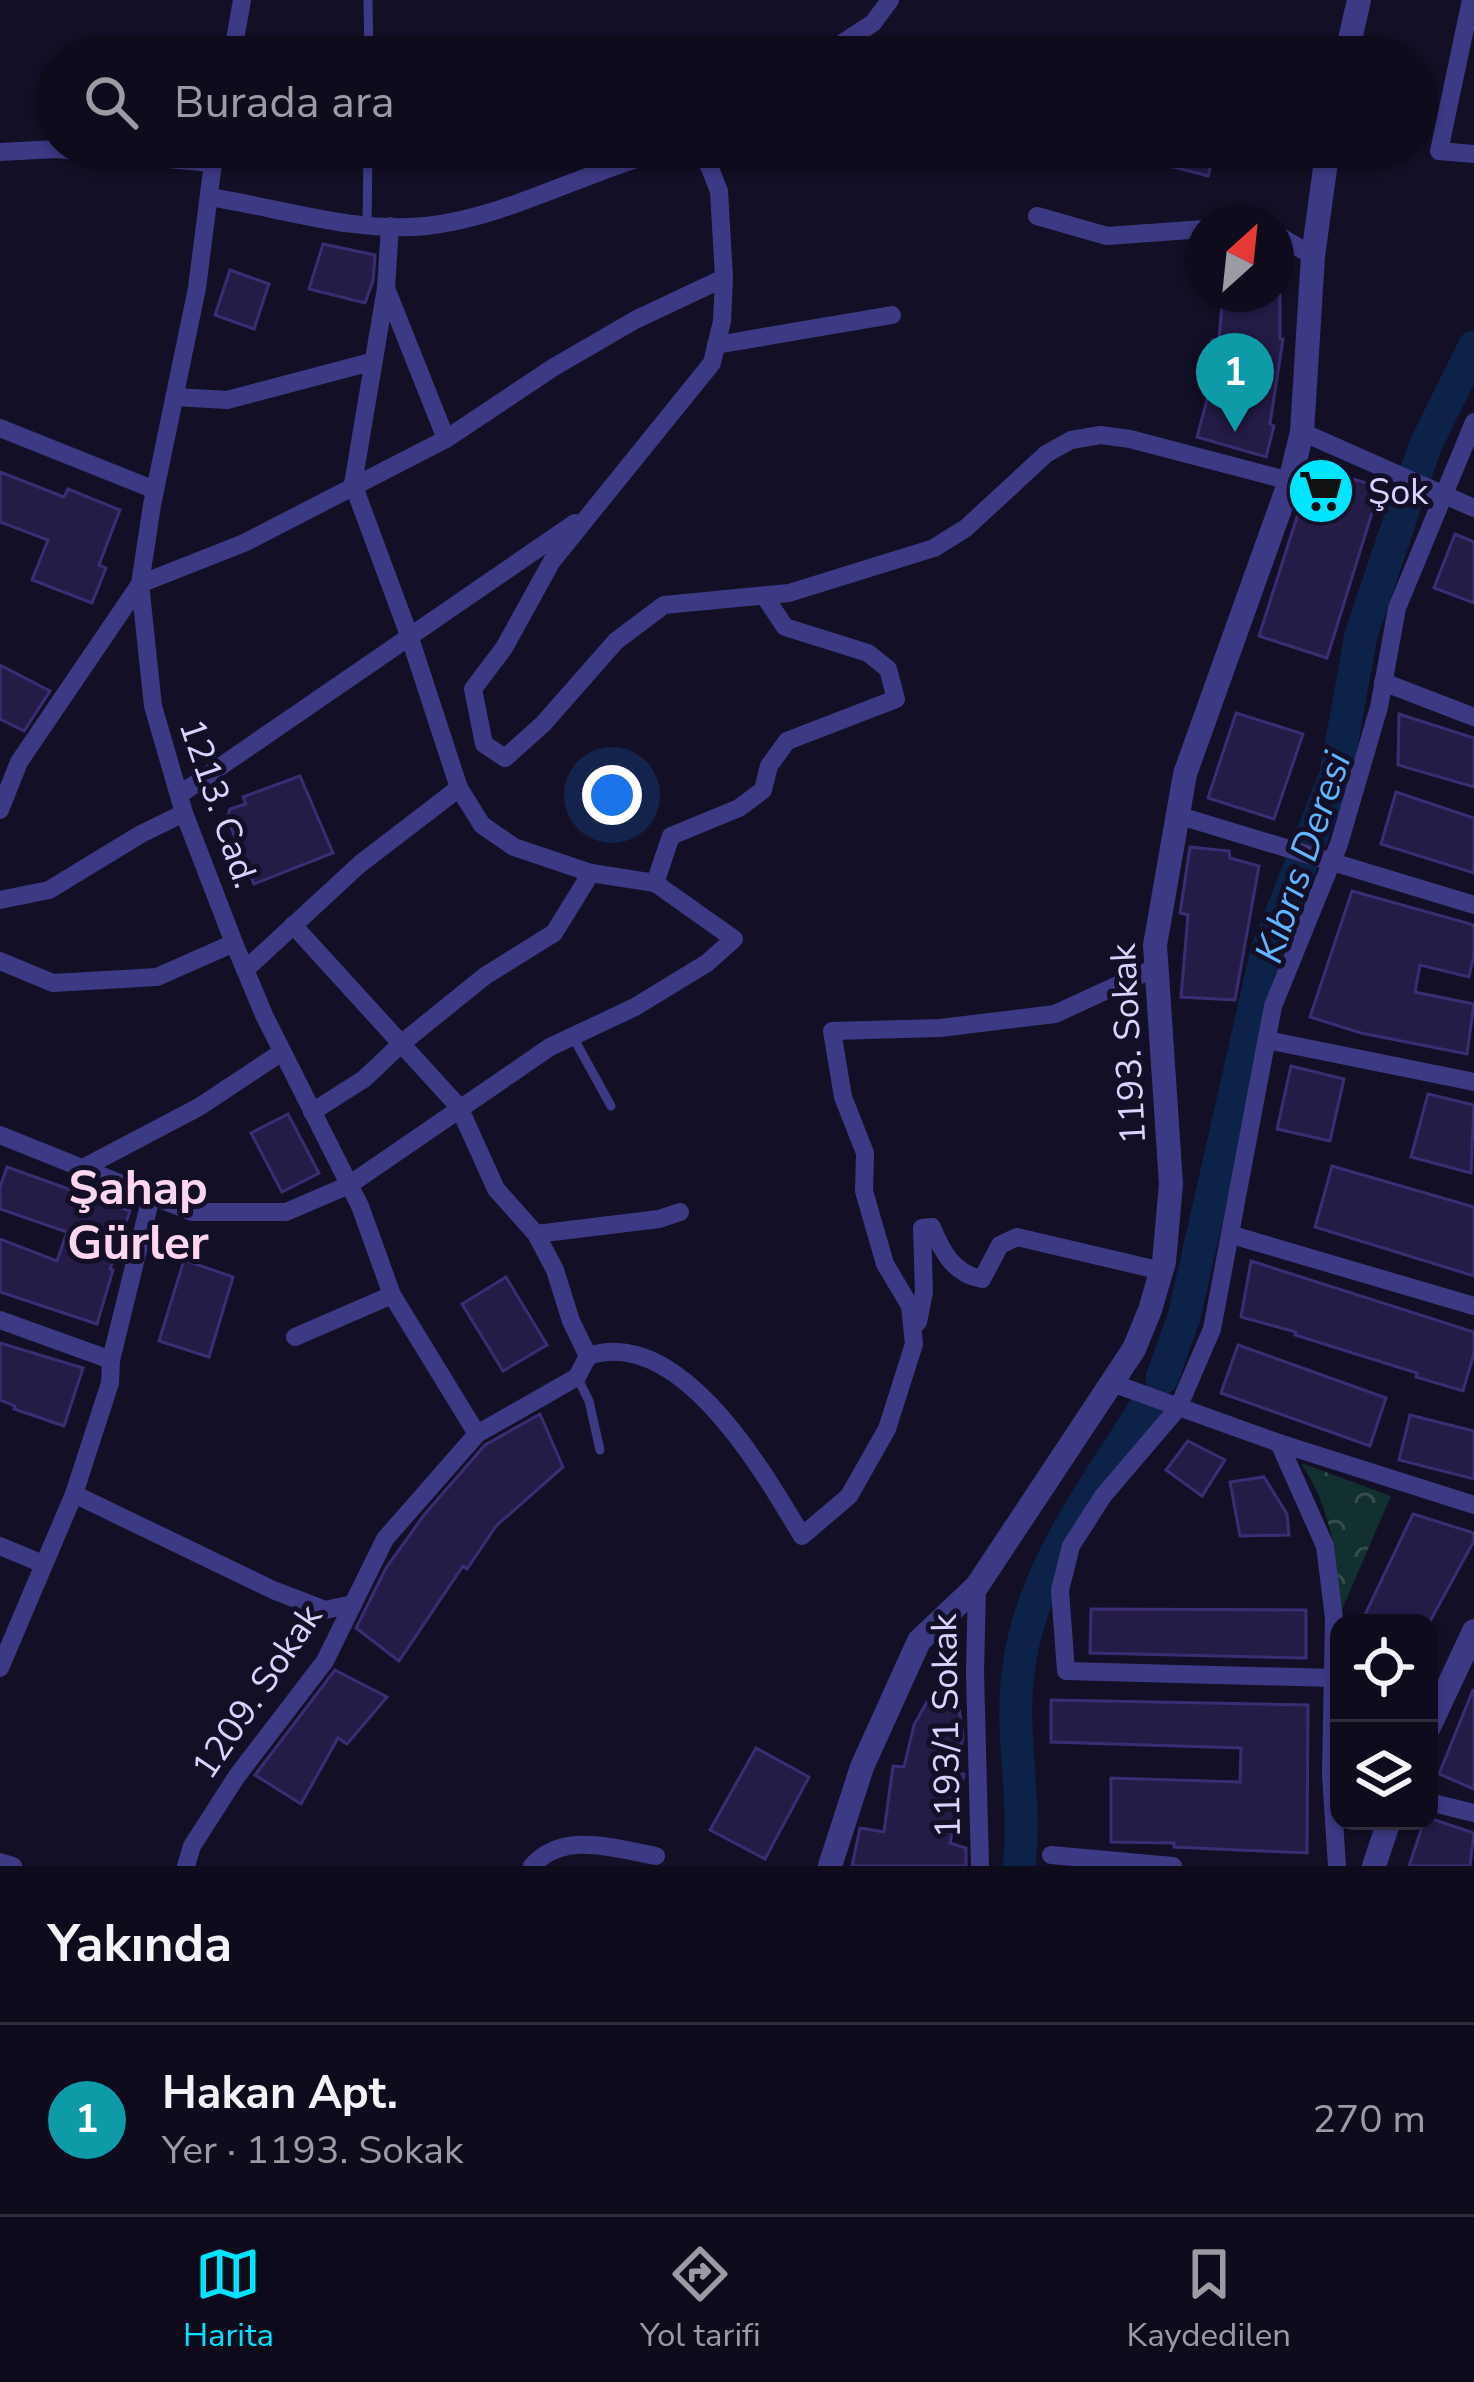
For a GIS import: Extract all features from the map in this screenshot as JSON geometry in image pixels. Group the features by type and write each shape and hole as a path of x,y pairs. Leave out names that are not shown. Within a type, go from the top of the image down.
{"street":[{"path":"236,36 242,0"},
{"path":"852,36 873,22 890,0"},
{"path":"1351,36 1359,0"},
{"path":"1466,2 1439,152 1474,154"},
{"path":"0,152 36,150"},
{"name":"1213. Cad.","path":"212,168 197,287 140,584 153,706 181,804 245,970 349,1185 392,1295 477,1434"},
{"path":"209,196 367,227 429,226 517,203 609,168"},
{"path":"710,168 719,191 724,278 712,363 553,561 504,648 473,689 484,744 505,758 543,724 616,641 664,605 765,597 855,575 934,548 966,528 1046,454 1071,440 1101,435 1130,439 1290,481"},
{"name":"1193. Sokak","path":"830,1866 862,1767 919,1641 977,1586 1112,1383 1134,1349 1162,1271 1171,1184 1158,916 1185,774 1290,481 1302,432 1313,256 1325,168"},
{"path":"1037,216 1107,236 1186,230"},
{"path":"0,1136 192,1213 286,1212 349,1185 459,1107 572,1036 707,963 734,939 655,884 591,874 514,847 482,825 459,788 353,484 386,288 390,226"},
{"path":"1294,245 1313,256"},
{"path":"0,810 19,762 140,584 244,543 446,439 634,320 724,278"},
{"path":"386,288 446,439"},
{"path":"716,345 892,316"},
{"path":"174,398 227,400 370,362"},
{"path":"1330,1678 1066,1671 1060,1590 1071,1546 1103,1496 1178,1408 1212,1328 1274,1006 1331,864 1384,682 1397,608 1474,422"},
{"path":"0,428 155,490"},
{"path":"1302,432 1474,508"},
{"path":"0,900 49,890 141,834 409,635 589,514"},
{"path":"655,884 671,836 739,808 763,790 769,766 787,741 896,699 888,669 868,652 785,627 765,597"},
{"path":"1384,682 1474,717"},
{"path":"0,752 19,762"},
{"path":"245,970 360,864 459,788"},
{"path":"1177,815 1474,905"},
{"path":"312,1112 364,1079 485,976 554,933 591,874"},
{"path":"293,926 459,1107 496,1189 536,1234 555,1270 587,1356"},
{"path":"0,961 53,983 157,977 234,943"},
{"path":"914,1344 910,1306 885,1264 864,1191 865,1153 844,1097 832,1030 940,1028 1055,1014 1157,967"},
{"path":"1267,1040 1474,1082"},
{"path":"83,1168 199,1108 282,1052"},
{"path":"0,1668 74,1493 110,1383 111,1360 152,1197"},
{"path":"536,1234 659,1219 680,1212"},
{"path":"577,1377 587,1356 603,1351 648,1358 674,1372 756,1461 802,1536 850,1496 887,1429 914,1344 924,1292 922,1228 932,1226 938,1244 965,1276 982,1280 1000,1245 1017,1237 1162,1271"},
{"path":"1232,1234 1474,1306"},
{"path":"295,1337 392,1295"},
{"path":"0,1320 111,1360"},
{"name":"1209. Sokak","path":"186,1866 192,1846 236,1776 325,1661 385,1539 477,1434 577,1377"},
{"path":"1112,1383 1474,1505"},
{"path":"1279,1443 1324,1546 1333,1614"},
{"path":"74,1493 325,1610 353,1604"},
{"path":"0,1546 43,1564"},
{"name":"1193/1 Sokak","path":"977,1586 980,1866"},
{"path":"1431,1722 1474,1631"},
{"path":"1332,1722 1337,1866"},
{"path":"1438,1804 1474,1813"},
{"path":"1374,1866 1386,1830"},
{"path":"532,1866 540,1857 576,1843 656,1856"},
{"path":"1051,1855 1173,1866"},
{"path":"0,1862 13,1866"}],"lane":[{"path":"368,0 369,36"},
{"path":"367,227 368,168"},
{"path":"572,1036 611,1106"},
{"path":"577,1377 589,1401 599,1450"}],"green space":[{"path":"1301,1463 1391,1496 1340,1614 1331,1536"}],"building":[{"path":"1177,168 1210,168 1208,176"},
{"path":"323,244 375,255 365,303 309,289"},
{"path":"230,270 269,284 254,329 215,315"},
{"path":"1221,312 1280,312 1283,339 1266,457 1197,437 1209,392 1205,391 1212,340 1219,339"},
{"path":"0,472 64,497 68,489 120,510 99,565 106,568 92,603 32,580 48,540 0,522"},
{"path":"1339,475 1380,487 1327,658 1259,636 1303,498 1310,485"},
{"path":"1455,534 1474,542 1474,603 1434,588"},
{"path":"0,665 50,691 24,731 0,719"},
{"path":"1236,713 1303,734 1274,819 1208,798"},
{"path":"1399,714 1474,738 1474,787 1398,765"},
{"path":"300,776 333,853 254,884 227,818 230,809 246,804 243,797"},
{"path":"1396,792 1474,818 1474,873 1381,844"},
{"path":"1190,847 1229,851 1230,858 1259,866 1235,1000 1181,997 1188,915 1180,913"},
{"path":"1352,891 1474,925 1469,977 1420,965 1415,992 1474,1004 1467,1054 1361,1033 1310,1017"},
{"path":"1291,1066 1344,1079 1330,1141 1277,1129"},
{"path":"1428,1094 1474,1105 1471,1173 1411,1157"},
{"path":"288,1114 319,1173 282,1192 251,1133"},
{"path":"1332,1166 1474,1207 1474,1276 1315,1227"},
{"path":"7,1167 130,1211 97,1324 0,1292 0,1239 57,1261 67,1232 0,1209 0,1187"},
{"path":"184,1260 233,1277 209,1357 159,1341"},
{"path":"1251,1261 1474,1332 1474,1353 1463,1391 1241,1317"},
{"path":"506,1277 547,1345 503,1371 462,1304"},
{"path":"0,1343 83,1368 64,1426 0,1400"},
{"path":"1238,1345 1386,1398 1370,1446 1221,1393"},
{"path":"540,1414 563,1467 496,1526 399,1661 356,1628 386,1568 424,1515 485,1445"},
{"path":"1410,1415 1474,1431 1474,1479 1399,1460"},
{"path":"1188,1441 1225,1460 1202,1496 1166,1470"},
{"path":"1264,1477 1287,1514 1289,1535 1240,1536 1230,1482"},
{"path":"1413,1514 1474,1533 1434,1614 1365,1614"},
{"path":"1091,1609 1306,1610 1306,1658 1090,1653"},
{"path":"335,1670 387,1697 347,1744 338,1738 301,1804 255,1775"},
{"path":"934,1689 957,1692 963,1737 956,1773 964,1774 950,1843 966,1848 966,1866 852,1866 860,1828 884,1832 893,1766 904,1767 914,1725"},
{"path":"1474,1690 1474,1789 1439,1774"},
{"path":"1051,1700 1308,1705 1307,1853 1111,1842 1111,1778 1240,1782 1241,1748 1051,1742"},
{"path":"756,1748 809,1777 765,1859 710,1830"},
{"path":"1438,1821 1474,1833 1470,1866 1409,1866 1421,1830 1438,1830"}],"waterway":[{"name":"Kıbrıs Deresi","path":"1162,1378 1184,1317 1267,951 1336,774 1361,635 1425,446 1474,347"},
{"name":"Kıbrıs Deresi","path":"1019,1866 1016,1697 1025,1636 1068,1531 1149,1402"}],"place":[{"name":"Hakan Apt.","path":"1235,432"},
{"name":"Şok","path":"1321,491"}],"district":[{"name":"Şahap Gürler","path":"138,1214"}]}
